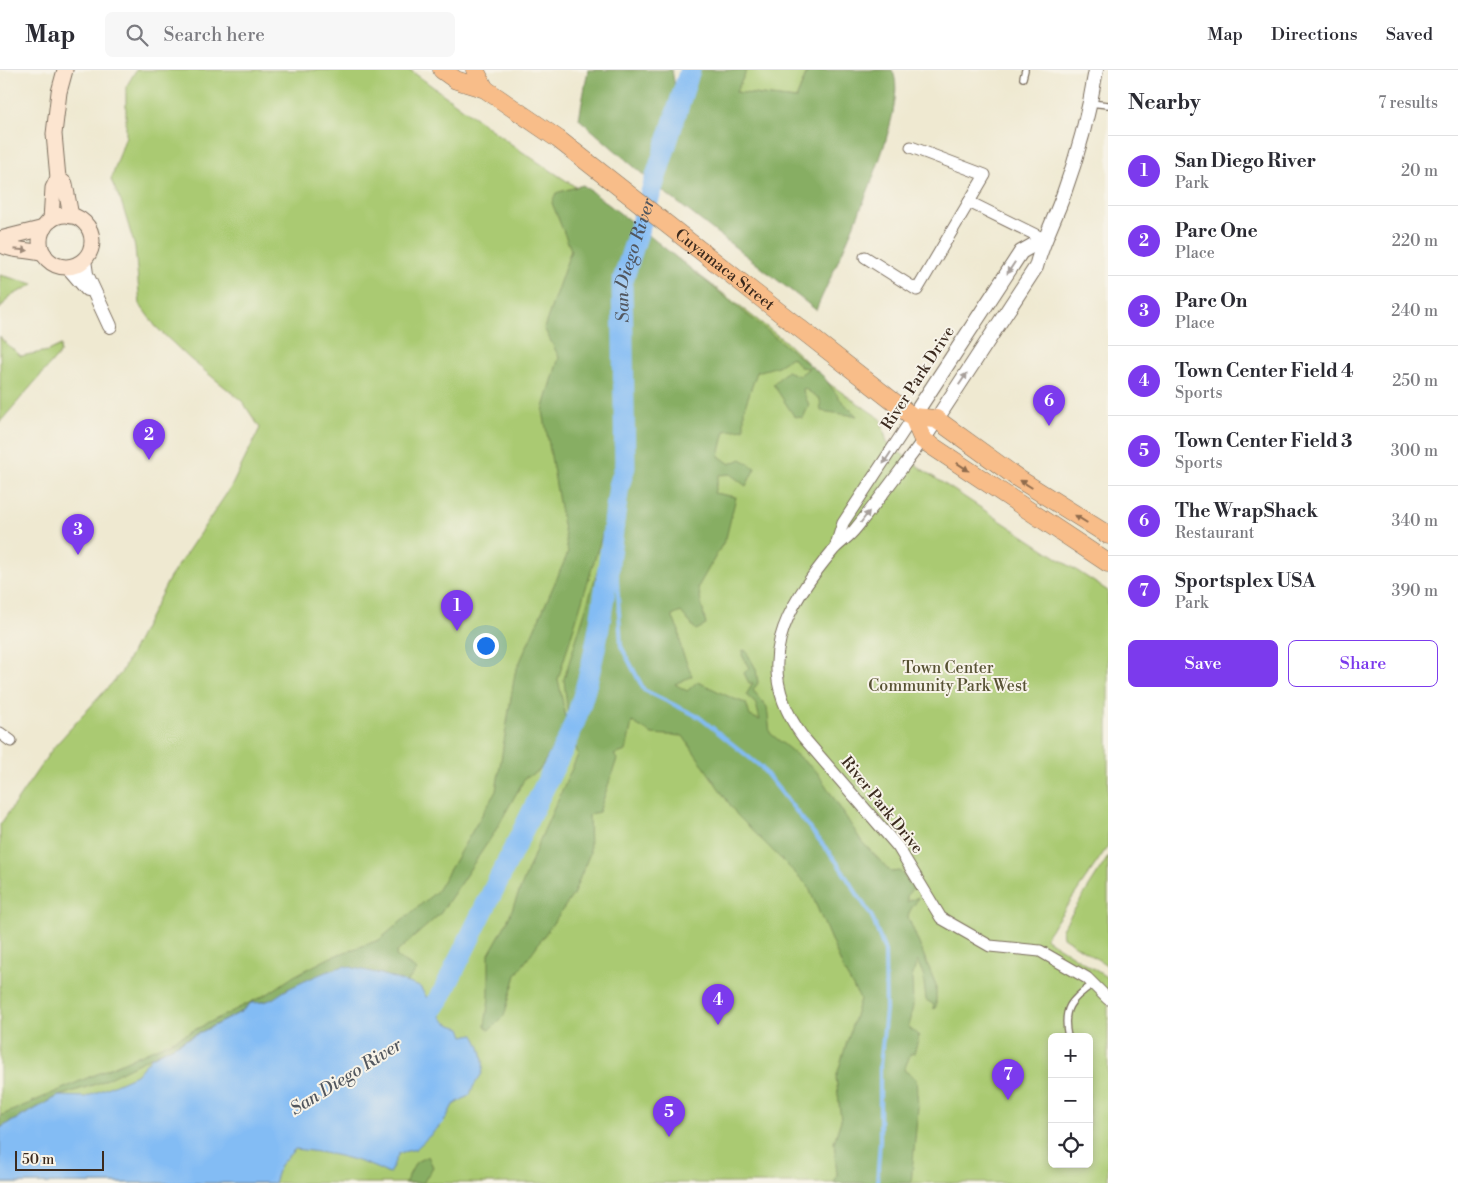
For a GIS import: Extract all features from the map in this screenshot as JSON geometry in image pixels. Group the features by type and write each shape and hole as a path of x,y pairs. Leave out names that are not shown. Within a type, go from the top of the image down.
{"main road":[{"path":"0,239 47,224 60,215 71,216 84,223 91,234 92,246 84,260 68,267 52,263 44,254 40,237 47,224 53,188 58,178 54,134 59,92 65,70"},
{"name":"Cuyamaca Street","path":"442,70 456,80 485,89 558,139 807,336 914,417"},
{"name":"Cuyamaca Street","path":"475,70 485,89"},
{"path":"58,178 65,184 71,216"},
{"path":"0,244 8,249 34,251 44,254"},
{"path":"1108,535 1019,479 936,419 914,417 923,440 1108,563"}],"street":[{"name":"River Park Drive","path":"1096,70 1076,158 1062,198 1044,239 1036,267 923,440 854,531 836,547 800,595 786,619 779,640 776,668 780,694 791,721 898,846 941,918 990,946 1040,951 1088,978 1108,998"},
{"path":"865,257 917,290 985,175 911,147"},
{"path":"969,202 1044,239"},
{"name":"River Park Drive","path":"836,547 843,523 1021,252 1044,239"},
{"path":"84,260 86,274 110,326"},
{"path":"68,267 96,299"},
{"path":"0,734 11,741"}],"lane":[{"path":"1023,78 1025,70"},
{"path":"1090,103 1108,105"},
{"path":"1067,1033 1064,1019 1066,1014 1077,997 1093,984"}],"green space":[{"name":"San Diego River","path":"136,70 410,70 518,149 617,214 786,342 831,385 881,419 887,443 923,470 1108,591 1108,846 1045,938 1108,978 1108,1183 0,1183 0,825 53,748 121,673 169,579 231,487 260,428 242,401 190,359 156,327 140,305 135,247 122,204 111,180 126,136 126,87"},
{"path":"588,70 672,70 675,87 647,178 579,119"},
{"path":"697,70 747,70 736,92 796,99 808,70 892,70 896,89 892,117 882,151 854,225 816,310 659,188"},
{"path":"747,70 808,70 796,99 735,92"},
{"path":"583,185 638,227 620,283 623,467 558,679 567,724 539,771 525,778 494,833 440,914 397,952 396,956 417,970 406,983 381,974 287,989 279,996 270,1000 251,1003 241,1012 99,1083 59,1096 0,1128 0,1116 172,1041 269,993 294,976 331,957 379,940 437,891 496,791 515,673 568,553 543,411 559,357 544,328 571,250 552,203 556,193"},
{"path":"646,233 823,376 840,399 857,416 821,411 820,399 804,388 803,391 809,405 803,418 794,416 773,384 787,371 799,376 809,368 800,367 792,357 778,366 757,372 744,409 744,429 725,431 719,456 730,464 741,459 755,468 746,486 730,474 719,475 714,493 736,497 726,538 698,587 706,625 696,630 681,612 672,616 679,631 681,649 692,676 675,684 687,691 697,682 703,684 746,703 750,716 760,720 756,704 746,695 753,683 749,683 744,673 749,668 742,655 743,650 746,651 756,669 758,683 753,690 767,707 770,733 817,772 862,842 891,872 900,871 913,888 907,895 907,902 918,897 908,917 936,985 936,1007 934,1009 933,1004 926,1000 923,974 917,961 912,978 913,1006 908,1027 919,1036 914,1054 911,1053 904,1070 916,1079 918,1107 911,1183 834,1183 837,1175 834,1142 841,1120 836,1078 860,999 845,973 808,886 737,815 683,736 652,734 632,722 626,751 614,755 617,759 599,812 589,814 590,853 573,895 516,975 504,1016 490,1030 485,1026 489,998 489,954 507,922 542,835 578,755 568,719 564,679 630,466 627,283"},
{"path":"0,275 34,284 9,297 0,309"},
{"path":"0,336 3,341 21,356 48,351 61,345 60,353 0,422"},
{"path":"1108,857 1108,966 1063,937 1062,929"},
{"path":"428,1156 433,1167 423,1183 405,1183 416,1162"}],"water":[{"path":"345,966 381,974 420,987 431,1004 439,1010 444,1020 461,1028 464,1036 473,1034 482,1054 483,1070 470,1095 453,1105 444,1122 416,1149 399,1153 389,1174 343,1157 295,1149 280,1165 274,1183 0,1183 0,1128 59,1096 86,1097 136,1075 152,1057 241,1012 251,1003 270,1000 310,978"}],"waterway":[{"name":"San Diego River","path":"415,1029 439,1000 569,737 589,676 602,613 619,486 625,467 622,283 690,70"},
{"path":"619,486 617,579 621,646 644,690 699,717 761,767 836,861 872,917 885,951 886,1010 880,1066 880,1141 877,1183"}],"place":[{"name":"The WrapShack","path":"1049,426"},
{"name":"Parc One","path":"149,460"},
{"name":"Parc On","path":"78,555"},
{"name":"San Diego River","path":"457,631"},
{"name":"Town Center Field 4","path":"718,1025"},
{"name":"Sportsplex USA","path":"1008,1100"},
{"name":"Town Center Field 3","path":"669,1137"}],"park label":[{"name":"Town Center Community Park West","path":"948,677"}]}
